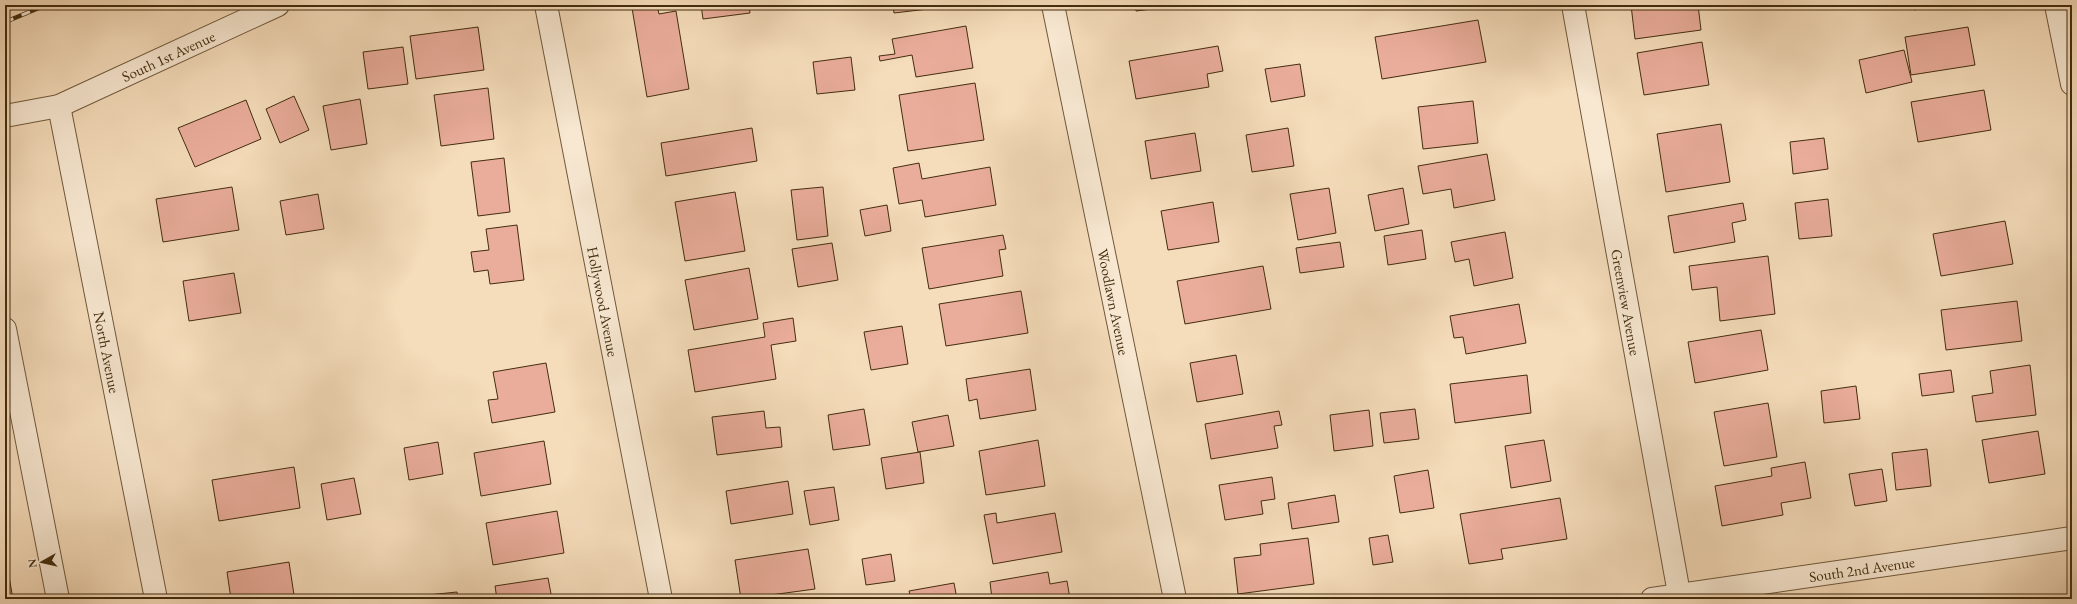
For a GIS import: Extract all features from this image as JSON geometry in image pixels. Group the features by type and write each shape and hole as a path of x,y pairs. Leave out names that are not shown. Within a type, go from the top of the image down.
{"street":[{"name":"South 1st Avenue","path":"5,116 59,106 278,5"},
{"name":"Hollywood Avenue","path":"546,5 661,599"},
{"name":"Woodlawn Avenue","path":"1053,5 1175,599"},
{"name":"Greenview Avenue","path":"1573,5 1680,597"},
{"path":"2056,5 2072,84"},
{"name":"North Avenue","path":"59,106 156,599"},
{"path":"5,330 58,599"},
{"name":"South 2nd Avenue","path":"1652,599 1680,597 2072,538"}],"building":[{"path":"657,5 659,14 676,11 689,89 647,97 632,8"},
{"path":"701,5 749,5 750,13 703,19"},
{"path":"893,5 962,5 894,13"},
{"path":"1135,5 1176,5 1176,6 1136,11"},
{"path":"1631,5 1698,5 1701,30 1635,39"},
{"path":"1913,5 1941,5 1914,10"},
{"path":"1478,20 1486,62 1382,79 1375,37"},
{"path":"966,26 973,68 916,77 912,55 880,61 879,56 895,54 892,39"},
{"path":"478,27 484,70 416,79 410,36"},
{"path":"1968,27 1975,65 1911,75 1905,37"},
{"path":"1702,42 1709,85 1644,95 1637,53"},
{"path":"1218,46 1223,71 1207,74 1209,87 1136,99 1129,61"},
{"path":"403,47 408,84 368,89 363,52"},
{"path":"1904,50 1912,82 1866,93 1859,60"},
{"path":"851,57 855,90 817,94 813,62"},
{"path":"1300,64 1305,96 1271,102 1265,69"},
{"path":"975,83 984,140 908,151 899,95"},
{"path":"488,88 494,139 441,146 434,95"},
{"path":"1984,90 1991,130 1918,142 1911,102"},
{"path":"294,96 309,130 280,143 266,109"},
{"path":"360,99 367,144 331,150 323,106"},
{"path":"246,100 261,139 195,167 178,128"},
{"path":"1473,101 1478,143 1423,149 1418,107"},
{"path":"1721,124 1730,182 1666,192 1657,134"},
{"path":"752,128 757,161 666,176 661,143"},
{"path":"1288,128 1294,166 1252,172 1246,135"},
{"path":"1195,133 1201,171 1151,179 1145,141"},
{"path":"1824,138 1828,169 1793,174 1790,142"},
{"path":"1487,154 1495,200 1454,208 1451,189 1423,194 1418,166"},
{"path":"504,158 510,212 478,216 471,162"},
{"path":"919,163 922,179 990,167 996,205 925,217 922,200 899,204 893,168"},
{"path":"232,187 239,230 163,242 156,199"},
{"path":"823,187 828,236 797,240 791,190"},
{"path":"1329,188 1336,233 1298,240 1290,194"},
{"path":"1403,188 1409,224 1375,231 1368,195"},
{"path":"735,192 745,251 685,261 675,202"},
{"path":"318,194 324,229 286,235 280,201"},
{"path":"1828,199 1832,236 1799,239 1795,203"},
{"path":"1213,202 1219,242 1168,250 1161,211"},
{"path":"1743,203 1746,220 1732,223 1735,242 1674,253 1668,216"},
{"path":"887,205 891,231 865,236 860,210"},
{"path":"2005,221 2013,264 1941,276 1933,234"},
{"path":"517,225 524,280 490,284 488,270 474,272 471,252 489,250 486,229"},
{"path":"1422,230 1426,259 1388,265 1384,236"},
{"path":"1505,232 1513,278 1474,286 1469,259 1455,262 1451,242"},
{"path":"1003,235 1006,249 999,250 1003,276 929,289 922,248"},
{"path":"1340,242 1344,267 1300,273 1296,248"},
{"path":"832,243 838,280 798,287 792,249"},
{"path":"1768,256 1775,314 1720,321 1717,287 1692,290 1689,266"},
{"path":"1263,266 1271,309 1185,324 1177,281"},
{"path":"749,268 758,319 694,330 685,280"},
{"path":"234,273 241,313 189,321 183,281"},
{"path":"1021,291 1028,333 946,346 939,304"},
{"path":"2017,301 2022,341 1946,350 1941,310"},
{"path":"1519,304 1526,343 1466,354 1463,337 1454,338 1450,316"},
{"path":"793,318 796,341 771,345 776,379 695,392 688,350 765,337 763,323"},
{"path":"902,326 908,364 871,370 864,332"},
{"path":"1761,330 1768,370 1695,383 1688,342"},
{"path":"1236,355 1243,394 1197,402 1190,363"},
{"path":"546,363 555,412 492,423 488,400 498,399 493,372"},
{"path":"2030,365 2036,415 1976,422 1972,396 1993,393 1990,371"},
{"path":"1030,369 1036,410 980,419 977,399 969,401 966,379"},
{"path":"1951,370 1954,392 1922,396 1919,374"},
{"path":"1527,375 1531,413 1455,423 1450,384"},
{"path":"1856,386 1860,419 1824,423 1821,391"},
{"path":"1768,403 1777,457 1724,466 1714,412"},
{"path":"864,409 870,445 833,450 828,415"},
{"path":"1415,409 1419,439 1384,443 1380,413"},
{"path":"1369,410 1373,446 1334,451 1330,415"},
{"path":"764,411 766,428 780,427 782,447 717,455 712,417"},
{"path":"1279,411 1282,425 1274,426 1278,448 1211,459 1205,424"},
{"path":"948,415 954,446 918,452 912,422"},
{"path":"2038,431 2045,474 1989,483 1982,440"},
{"path":"1038,440 1045,486 986,495 979,451"},
{"path":"1544,440 1551,481 1511,488 1505,446"},
{"path":"544,441 551,484 481,496 474,453"},
{"path":"438,442 443,474 409,480 404,448"},
{"path":"1927,449 1931,486 1896,490 1892,453"},
{"path":"920,452 924,483 886,489 881,458"},
{"path":"1805,462 1811,498 1781,503 1783,515 1722,526 1715,486 1772,476 1771,468"},
{"path":"294,467 300,508 219,521 212,480"},
{"path":"1882,469 1887,501 1855,506 1849,474"},
{"path":"1428,470 1434,508 1400,513 1394,476"},
{"path":"1272,477 1275,499 1261,501 1263,514 1225,520 1219,485"},
{"path":"354,478 361,514 327,520 321,484"},
{"path":"788,481 793,514 731,524 726,491"},
{"path":"834,487 839,520 810,525 804,491"},
{"path":"1335,495 1339,522 1292,529 1288,503"},
{"path":"1560,498 1567,539 1501,549 1503,559 1469,564 1460,514"},
{"path":"557,511 564,553 493,565 486,523"},
{"path":"996,513 997,523 1055,513 1062,552 993,564 984,515"},
{"path":"1388,535 1393,562 1373,565 1369,538"},
{"path":"1308,538 1314,584 1238,594 1234,558 1261,555 1260,544"},
{"path":"808,549 815,589 741,599 735,560"},
{"path":"5,554 13,599 5,599"},
{"path":"891,554 895,581 866,585 862,559"},
{"path":"289,562 294,595 273,599 231,599 227,572"},
{"path":"1048,572 1050,584 1067,581 1070,599 992,599 990,582"},
{"path":"548,578 552,599 497,599 495,586"},
{"path":"954,583 957,599 911,599 909,591"},
{"path":"457,592 458,599 428,599 428,595"}],"railway":[{"path":"5,22 46,5"}]}
